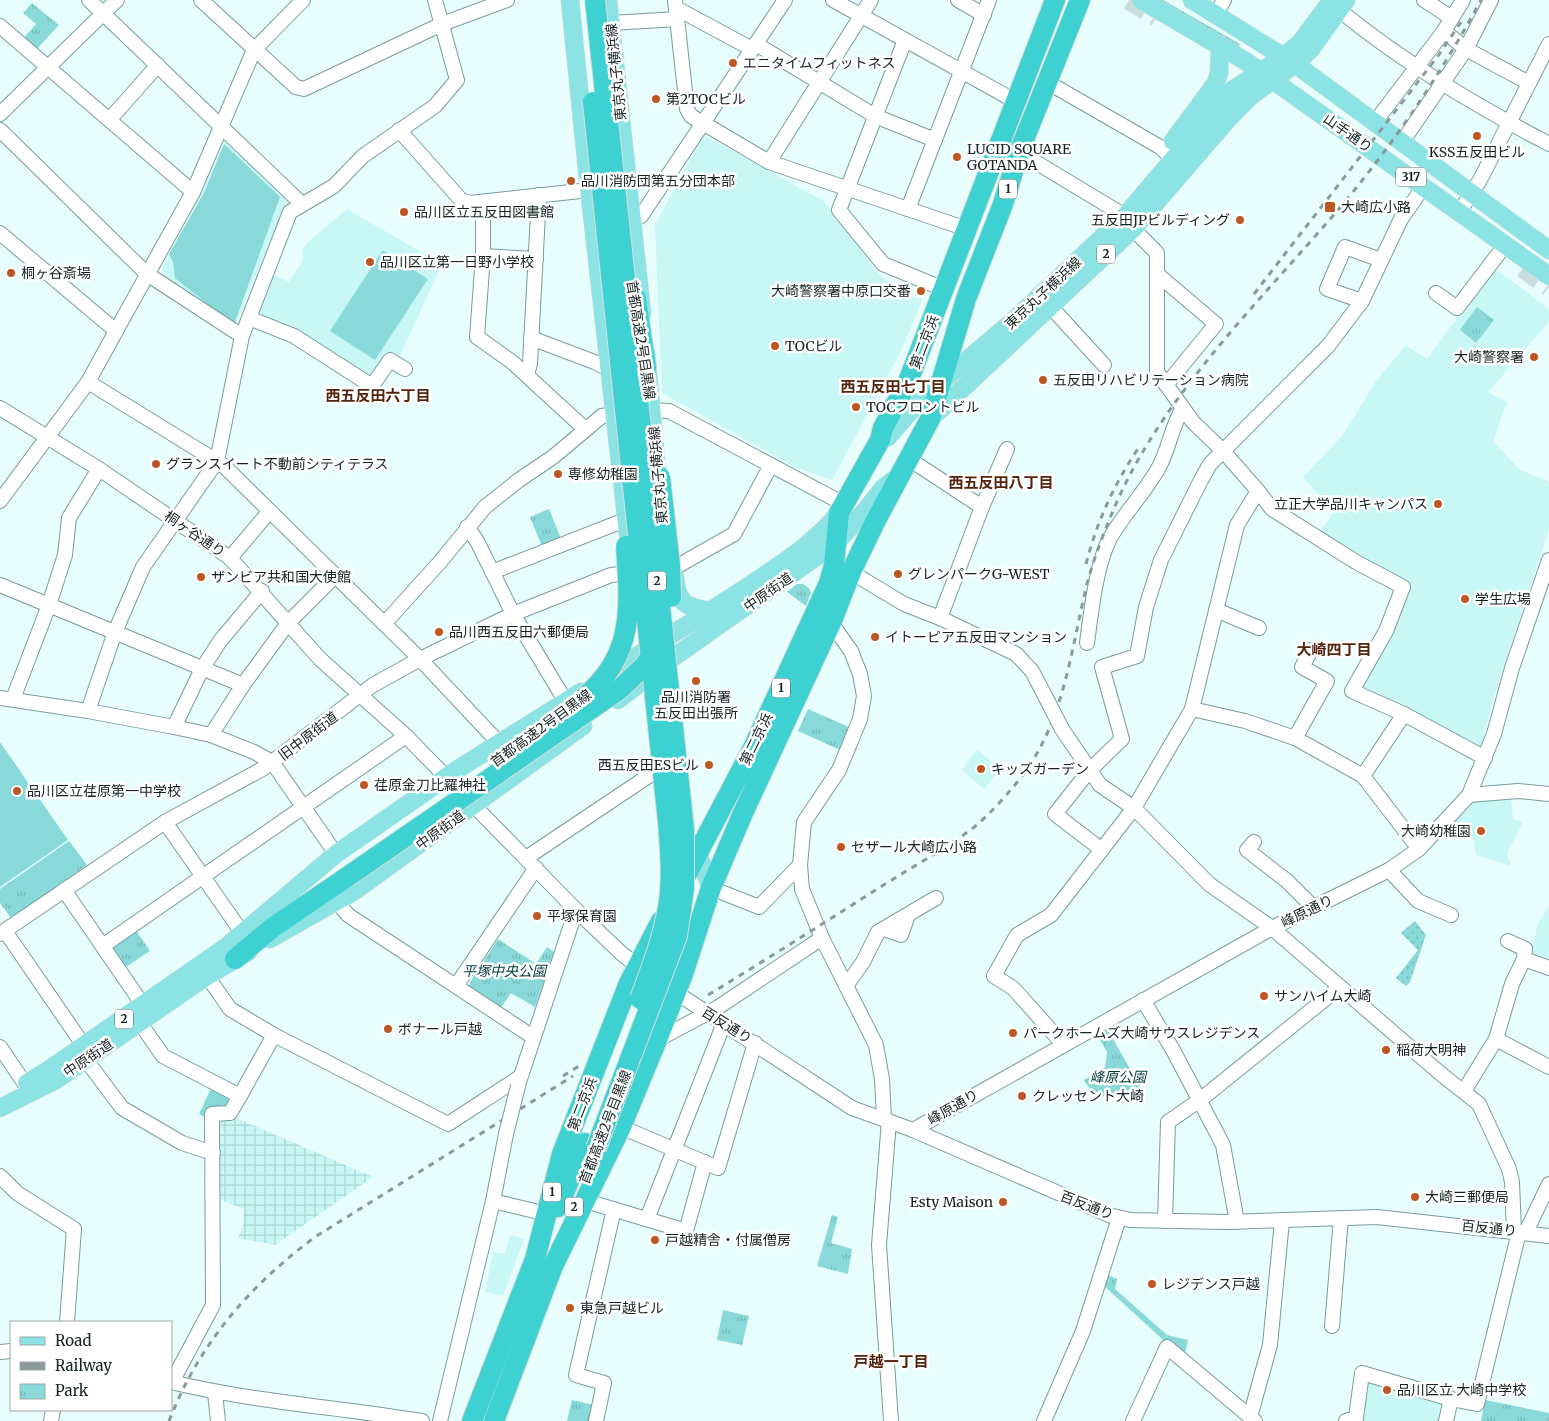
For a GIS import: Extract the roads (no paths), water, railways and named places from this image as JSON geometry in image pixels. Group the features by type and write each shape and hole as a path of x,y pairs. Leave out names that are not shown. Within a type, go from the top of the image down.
{"highway":[{"name":"首都高速2号目黒線","path":"243,934 581,701 602,680 613,664 625,636 630,605 622,465 582,0"},
{"name":"首都高速2号目黒線","path":"235,959 342,866 620,689 644,666 658,645 670,609 670,564 644,351 595,0"},
{"name":"第二京浜","path":"494,1421 544,1263 547,1214 562,1154 638,966 753,748 826,589 834,565 841,509 880,440 883,428 909,379 1056,0"},
{"name":"第二京浜","path":"472,1421 544,1263 586,1201 621,1128 676,992 711,888 771,750 830,623 851,572 930,419 966,299 1003,204 1019,152 1080,0"},
{"name":"首都高速2号目黒線","path":"544,1263 672,954 683,909 685,870 684,830 626,221"},
{"name":"首都高速2号目黒線","path":"591,1146 658,948 668,908 670,883 668,822 615,371"}],"main road":[{"name":"2","path":"570,0 589,190 615,371 615,414 625,520 648,679 666,863 666,892 660,922"},
{"name":"東京丸子横浜線","path":"608,0 626,221 652,410 671,659 686,801 697,854 711,888"},
{"name":"山手通り","path":"1141,0 1220,45 1267,75 1549,276"},
{"name":"山手通り","path":"1192,0 1220,7 1289,60 1549,250"},
{"name":"東京丸子横浜線","path":"880,440 888,437 920,400 1129,222 1172,158 1230,91 1267,75 1289,60 1311,49 1336,2"},
{"path":"1172,158 1170,146 1216,83 1219,73 1220,45"},
{"name":"東京丸子横浜線","path":"930,419 1050,306 1252,95 1267,75"},
{"path":"966,299 959,328 958,346 965,352 981,349"},
{"path":"652,410 659,428 676,589 684,603 695,608 711,610"},
{"name":"中原街道","path":"141,1014 337,902 474,805 648,679 671,659 802,569 836,543 866,511 883,488 905,468"},
{"name":"中原街道","path":"342,866 446,777 566,702 602,677 670,637 782,564 822,534 841,509"},
{"path":"802,569 811,569 816,572 826,589"},
{"name":"2","path":"602,677 621,639 628,616 632,573"},
{"name":"中原街道","path":"0,1096 85,1053 141,1014 243,934"},
{"name":"中原街道","path":"0,1108 56,1080 85,1053"}],"street":[{"path":"89,0 302,204"},
{"path":"0,114 117,0"},
{"path":"200,0 296,87 304,89 442,24 507,0"},
{"path":"0,501 46,436 88,382 193,192 223,127 254,50 303,0"},
{"path":"88,711 115,632 143,567 177,521 217,461 242,336 290,212 334,186 363,156 435,106 457,80 435,0"},
{"path":"399,130 461,200 470,203 483,202 589,190 626,221 640,216 785,0"},
{"path":"833,0 1017,102"},
{"path":"769,162 871,0"},
{"path":"958,0 984,15"},
{"path":"908,209 990,0"},
{"path":"1424,0 1452,18"},
{"path":"1375,122 1444,31 1463,0"},
{"path":"1402,142 1466,49 1491,0"},
{"path":"1336,2 1416,68 1508,123 1549,144"},
{"path":"676,9 687,108 691,116 769,162 968,229"},
{"path":"611,23 676,9 754,46 821,82 875,116 935,140"},
{"path":"0,26 193,192"},
{"path":"1444,31 1466,49 1529,83"},
{"path":"905,40 839,210 883,264 944,289"},
{"path":"1460,212 1472,194 1549,44"},
{"path":"110,119 158,65"},
{"path":"1048,82 1160,147 1172,158"},
{"path":"0,130 147,274 242,336"},
{"path":"1019,152 1129,222 1158,253 1158,372 1193,422 1224,452 1272,508 1356,562 1403,587 1386,631 1352,690 1404,714 1485,758"},
{"path":"1102,850 1055,814 1090,771 1122,739 1102,668 1137,656 1146,607 1161,560 1210,464 1310,366 1362,301 1401,219 1424,186"},
{"path":"527,375 531,338 539,195"},
{"path":"483,202 483,256 477,336 527,375 537,387 585,429"},
{"path":"0,233 116,331"},
{"path":"1436,293 1457,308 1506,244"},
{"path":"1362,301 1327,289 1345,247 1381,260"},
{"path":"483,256 536,259"},
{"path":"1157,274 1216,324 1166,385"},
{"path":"1050,306 1104,365"},
{"path":"249,318 294,336 372,386 390,360 405,369"},
{"path":"531,338 615,371"},
{"path":"88,382 217,461 420,659 490,731 499,743"},
{"name":"桐ヶ谷通り","path":"0,408 99,469 230,558 262,591 320,659 406,736 576,910"},
{"path":"1087,643 1092,607 1104,552 1110,539 1159,467 1177,417 1183,408"},
{"path":"652,410 669,410 771,465 841,509"},
{"path":"384,624 440,562 485,507 519,480 553,458 602,416 615,414"},
{"path":"940,618 982,507 1007,449"},
{"path":"674,568 734,534 771,465"},
{"path":"905,468 982,507"},
{"path":"99,469 69,518 65,555 49,605 6,699 88,711 174,727 211,735 254,752 272,762 342,866"},
{"path":"1063,1044 1013,988 994,976 1017,935 1051,915 1134,808 1192,710 1237,525 1258,491"},
{"path":"230,558 269,512"},
{"path":"492,572 625,520"},
{"path":"468,527 477,540 513,614 566,702"},
{"name":"峰原通り","path":"913,1130 1272,928 1389,870 1419,849 1469,795 1485,758 1544,591 1549,560"},
{"path":"851,572 904,604 940,618 1016,654 1032,671 1062,729 1100,785 1134,808 1209,884 1272,928 1440,1074 1479,1104 1508,1166 1520,1232"},
{"name":"旧中原街道","path":"2,932 165,822 218,795 272,762 373,686 420,659 513,614 611,575 632,573"},
{"path":"211,735 243,684 288,623 334,577"},
{"path":"0,585 202,669 243,684"},
{"path":"174,727 202,669 229,628 262,591"},
{"path":"1216,610 1259,628"},
{"path":"830,623 851,651 860,674 864,696 860,719 839,770 804,822 800,865 802,889 822,938 876,1045 882,1079 886,1120 879,1245 891,1421"},
{"path":"1295,738 1327,681 1302,667 1311,650"},
{"path":"1192,710 1245,721 1295,738 1363,776 1419,849"},
{"path":"1363,776 1404,714"},
{"path":"104,945 406,736"},
{"path":"456,986 531,863 656,771"},
{"path":"1469,795 1518,791 1549,794"},
{"path":"165,822 202,878 243,934"},
{"path":"1254,842 1247,850 1287,881 1314,908"},
{"path":"711,888 759,907 800,865"},
{"path":"1389,870 1418,901 1451,915"},
{"path":"64,890 104,945 163,1056 240,1096"},
{"path":"846,986 863,962 878,932 936,898"},
{"path":"337,902 348,915 533,1037"},
{"path":"440,1421 519,1082 576,910"},
{"name":"百反通り","path":"576,910 638,966 852,1108 913,1130 1075,1202 1119,1218 1237,1222 1377,1217 1549,1236"},
{"path":"2,932 122,1108 182,1143 213,1153"},
{"path":"657,1040 708,1013 822,938"},
{"path":"1464,1092 1496,1040 1512,984 1524,959 1525,949 1508,941"},
{"path":"1524,959 1549,968"},
{"path":"207,976 230,1009 274,1035 448,1124 519,1082"},
{"path":"1165,1221 1168,1122 1200,1100 1340,987"},
{"path":"1143,1000 1200,1100 1223,1145 1237,1222"},
{"path":"647,1219 724,1023"},
{"path":"274,1035 230,1113 212,1114 213,1305 172,1382 215,1393 362,1411 422,1421"},
{"path":"1496,1040 1549,1067"},
{"path":"621,1128 718,1168 755,1043"},
{"path":"0,1047 25,1084"},
{"path":"586,1201 686,1231 705,1162"},
{"path":"0,1176 17,1193 74,1229 67,1321"},
{"path":"1346,1421 1356,1418 1362,1373 1452,1399 1477,1404 1520,1232 1549,1184"},
{"path":"492,1201 547,1214"},
{"path":"596,1421 604,1383 576,1375 614,1209"},
{"path":"1044,1421 1083,1331 1119,1218"},
{"path":"1332,1326 1340,1218"},
{"path":"1133,1421 1167,1347 1253,1419 1270,1345 1282,1220"},
{"path":"215,1393 218,1421"},
{"path":"1446,1421 1452,1399"}],"tunnel":[{"path":"1129,0 1157,17"},
{"path":"1523,268 1549,287"}],"railway":[{"path":"708,995 937,853 973,828 1014,786 1031,763 1045,739 1055,714 1094,561 1115,506 1135,465 1159,426 1215,350 1338,210 1378,161 1415,109 1466,28 1481,0"},
{"path":"1254,294 1438,56 1461,22"},
{"path":"1086,564 1108,502 1140,446"},
{"path":"563,1076 579,1066"},
{"path":"169,1421 195,1367 228,1318 248,1296 291,1256 315,1237 573,1076"}],"place":[{"name":"エニタイムフィットネス","path":"733,63"},
{"name":"第2TOCビル","path":"656,99"},
{"name":"KSS五反田ビル","path":"1477,136"},
{"name":"LUCID SQUARE GOTANDA","path":"957,157"},
{"name":"品川消防団第五分団本部","path":"571,181"},
{"name":"大崎広小路","path":"1330,207"},
{"name":"品川区立五反田図書館","path":"404,212"},
{"name":"五反田JPビルディング","path":"1240,220"},
{"name":"品川区立第一日野小学校","path":"370,262"},
{"name":"桐ヶ谷斎場","path":"11,273"},
{"name":"大崎警察署中原口交番","path":"921,291"},
{"name":"TOCビル","path":"775,346"},
{"name":"大崎警察署","path":"1534,357"},
{"name":"五反田リハビリテーション病院","path":"1043,380"},
{"name":"TOCフロントビル","path":"856,407"},
{"name":"グランスイート不動前シティテラス","path":"156,464"},
{"name":"専修幼稚園","path":"558,474"},
{"name":"立正大学品川キャンパス","path":"1438,504"},
{"name":"グレンパークG-WEST","path":"898,574"},
{"name":"ザンビア共和国大使館","path":"201,577"},
{"name":"学生広場","path":"1465,599"},
{"name":"品川西五反田六郵便局","path":"439,632"},
{"name":"イトーピア五反田マンション","path":"875,637"},
{"name":"品川消防署 五反田出張所","path":"696,681"},
{"name":"西五反田ESビル","path":"709,765"},
{"name":"キッズガーデン","path":"981,769"},
{"name":"荏原金刀比羅神社","path":"364,785"},
{"name":"品川区立荏原第一中学校","path":"17,791"},
{"name":"大崎幼稚園","path":"1481,831"},
{"name":"セザール大崎広小路","path":"841,847"},
{"name":"平塚保育園","path":"537,916"},
{"name":"サンハイム大崎","path":"1264,996"},
{"name":"ボナール戸越","path":"388,1029"},
{"name":"パークホームズ大崎サウスレジデンス","path":"1013,1033"},
{"name":"稲荷大明神","path":"1386,1050"},
{"name":"クレッセント大崎","path":"1022,1096"},
{"name":"大崎三郵便局","path":"1415,1197"},
{"name":"Esty Maison","path":"1003,1202"},
{"name":"戸越精舎・付属僧房","path":"655,1240"},
{"name":"レジデンス戸越","path":"1152,1284"},
{"name":"東急戸越ビル","path":"570,1308"},
{"name":"品川区立 大崎中学校","path":"1387,1390"}],"district":[{"name":"西五反田七丁目","path":"893,387"},
{"name":"西五反田六丁目","path":"378,396"},
{"name":"西五反田八丁目","path":"1001,483"},
{"name":"大崎四丁目","path":"1334,650"},
{"name":"戸越一丁目","path":"891,1362"}],"park label":[{"name":"平塚中央公園","path":"504,971"},
{"name":"峰原公園","path":"1118,1077"}]}
